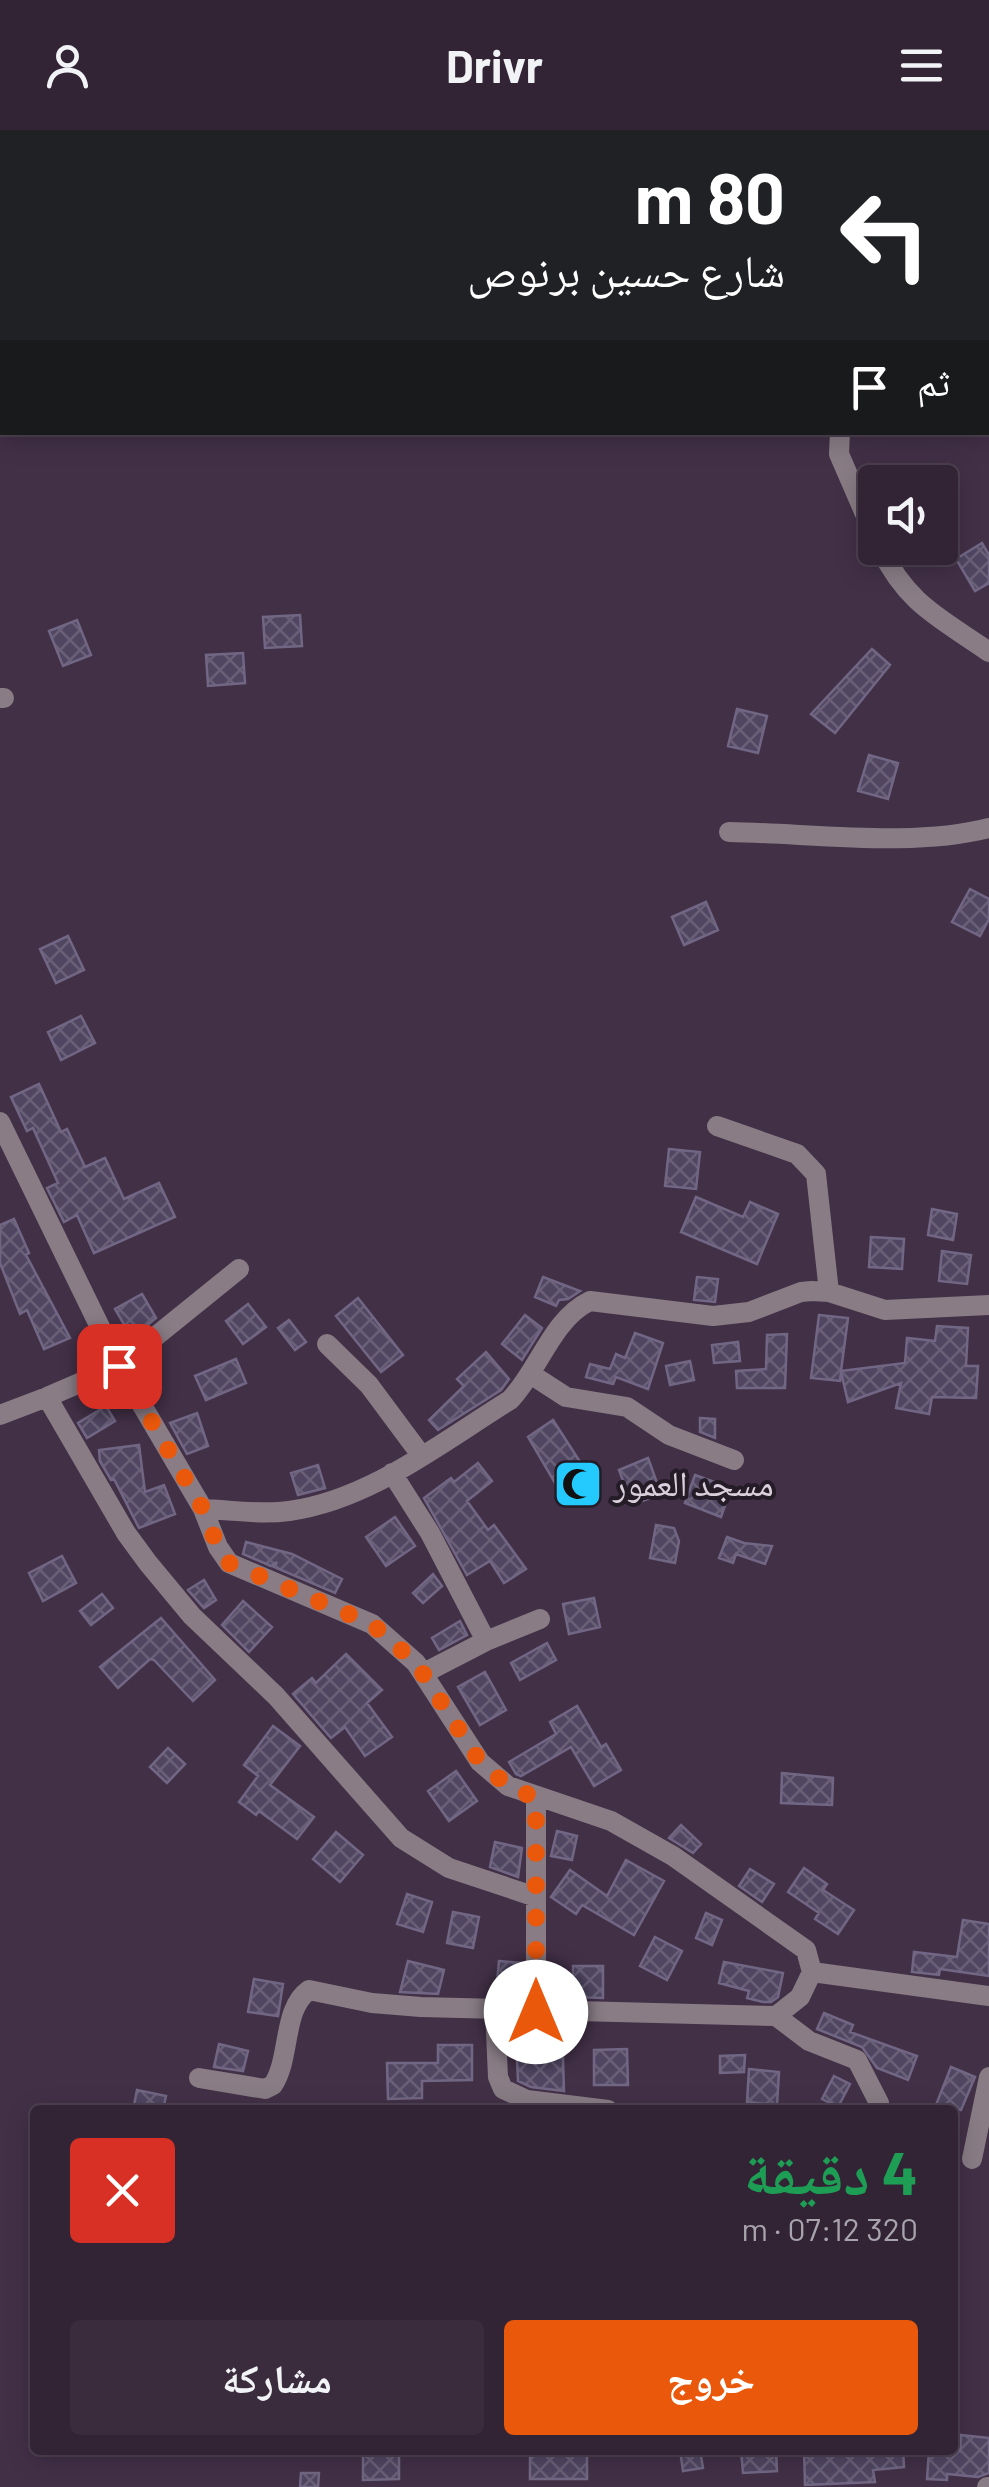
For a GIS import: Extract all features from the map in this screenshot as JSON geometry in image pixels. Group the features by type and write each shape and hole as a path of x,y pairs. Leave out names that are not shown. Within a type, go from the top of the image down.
{"street":[{"path":"840,435 839,454 858,498"},
{"path":"889,565 924,608 989,652"},
{"path":"729,832 932,836 989,828"},
{"path":"0,1122 119,1366 203,1509 229,1563 372,1624 424,1673 480,1762 508,1786 611,1821 673,1856 806,1950 812,1972 800,1997 776,2016"},
{"path":"717,1126 798,1154 816,1174 829,1292"},
{"path":"0,1415 119,1366 239,1269"},
{"path":"203,1509 288,1511 328,1502 392,1472 510,1400 532,1375 564,1320 590,1301 713,1316 749,1312 801,1292 829,1292 886,1310 989,1305"},
{"path":"327,1344 369,1385 420,1455"},
{"path":"532,1375 566,1396 626,1407 669,1435 734,1460"},
{"path":"47,1397 126,1533 148,1563 192,1616 276,1696 401,1838 449,1868 536,1898"},
{"path":"392,1472 430,1533 486,1641"},
{"path":"424,1673 486,1641 540,1620"},
{"path":"536,1798 536,2012"},
{"path":"812,1972 989,1996"},
{"path":"199,2078 265,2089 274,2086 283,2066 295,2009 309,1990 372,2003 536,2012 658,2011 776,2016 809,2041 857,2060 879,2103"},
{"path":"495,2009 498,2077 503,2088 526,2100 567,2105"},
{"path":"972,2160 989,2077"}],"building":[{"path":"982,543 989,555 989,583 975,591 958,558"},
{"path":"300,615 302,646 265,648 263,617"},
{"path":"77,620 91,655 63,666 49,631"},
{"path":"872,649 890,665 835,733 811,714"},
{"path":"243,653 245,683 208,686 206,655"},
{"path":"737,709 767,716 758,753 728,746"},
{"path":"869,755 898,763 888,799 858,791"},
{"path":"970,889 989,899 989,919 980,936 952,922"},
{"path":"706,902 718,930 684,945 672,917"},
{"path":"68,936 84,970 56,983 40,949"},
{"path":"81,1016 95,1043 61,1060 48,1032"},
{"path":"39,1084 61,1132 67,1129 85,1167 105,1158 124,1199 159,1183 175,1217 94,1253 77,1215 64,1222 47,1188 58,1183 33,1128 27,1131 11,1097"},
{"path":"669,1149 700,1152 696,1189 665,1186"},
{"path":"696,1197 743,1217 750,1202 778,1214 757,1264 681,1232"},
{"path":"932,1209 957,1214 953,1240 928,1235"},
{"path":"14,1219 29,1253 26,1255 70,1338 44,1349 27,1310 20,1314 0,1263 0,1225"},
{"path":"871,1237 904,1239 902,1269 869,1267"},
{"path":"942,1251 971,1255 967,1284 939,1281"},
{"path":"543,1277 580,1291 559,1300 556,1306 535,1297"},
{"path":"697,1277 718,1279 715,1302 694,1300"},
{"path":"142,1294 156,1318 132,1338 115,1309"},
{"path":"358,1298 403,1355 381,1372 336,1316"},
{"path":"248,1304 266,1327 243,1344 226,1321"},
{"path":"525,1315 542,1328 522,1360 502,1344"},
{"path":"819,1315 848,1318 841,1371 905,1363 907,1338 935,1341 937,1326 968,1328 966,1366 978,1366 976,1398 932,1397 929,1414 896,1408 901,1383 848,1402 841,1372 840,1381 811,1378"},
{"path":"289,1320 306,1342 295,1350 278,1328"},
{"path":"635,1333 663,1343 648,1389 616,1377 613,1384 586,1377 590,1364 610,1369 616,1354 625,1358"},
{"path":"787,1334 785,1388 737,1388 736,1371 766,1369 767,1335"},
{"path":"738,1342 740,1361 714,1363 712,1345"},
{"path":"486,1352 509,1379 501,1390 438,1430 429,1420 464,1386 457,1379"},
{"path":"236,1359 246,1383 206,1400 195,1376"},
{"path":"690,1361 694,1380 670,1385 666,1366"},
{"path":"106,1406 115,1421 87,1438 78,1423"},
{"path":"197,1413 208,1446 187,1454 170,1423"},
{"path":"700,1418 715,1419 715,1438 700,1432"},
{"path":"553,1420 593,1482 565,1500 528,1437"},
{"path":"139,1445 145,1492 164,1485 175,1514 139,1528 114,1479 100,1461 99,1450"},
{"path":"648,1458 661,1494 632,1505 619,1470"},
{"path":"478,1463 492,1481 467,1501 488,1530 494,1525 526,1569 504,1583 490,1561 467,1575 424,1498"},
{"path":"318,1465 325,1488 298,1495 291,1473"},
{"path":"695,1475 731,1488 721,1517 685,1503"},
{"path":"395,1517 415,1546 386,1566 366,1537"},
{"path":"656,1525 674,1528 679,1541 675,1563 650,1558"},
{"path":"727,1537 772,1546 765,1564 736,1554 733,1563 719,1558"},
{"path":"246,1542 292,1554 342,1579 335,1593 274,1567 277,1562 271,1566 243,1554"},
{"path":"62,1556 76,1583 43,1601 29,1573"},
{"path":"433,1574 442,1586 423,1603 413,1593"},
{"path":"204,1580 216,1600 204,1608 188,1590"},
{"path":"102,1594 113,1608 91,1625 80,1611"},
{"path":"594,1598 600,1627 569,1634 563,1604"},
{"path":"243,1601 272,1627 249,1652 222,1625"},
{"path":"161,1618 215,1680 193,1701 154,1660 150,1659 118,1688 100,1667"},
{"path":"460,1621 467,1635 439,1650 432,1638"},
{"path":"547,1643 556,1660 520,1680 511,1663"},
{"path":"346,1654 382,1690 367,1703 392,1737 365,1756 345,1727 331,1738 293,1694 312,1678 316,1683"},
{"path":"485,1672 506,1710 480,1725 458,1687"},
{"path":"577,1706 601,1747 606,1744 621,1770 594,1786 571,1747 521,1776 516,1774 509,1762 556,1734 550,1722"},
{"path":"273,1726 300,1746 270,1785 314,1817 297,1839 259,1811 256,1815 239,1802 258,1776 244,1765"},
{"path":"168,1748 185,1764 167,1783 150,1767"},
{"path":"456,1771 477,1801 449,1821 428,1791"},
{"path":"782,1773 833,1778 832,1805 781,1803"},
{"path":"681,1825 701,1844 693,1853 669,1838"},
{"path":"557,1831 577,1836 572,1860 551,1856"},
{"path":"336,1832 363,1855 340,1882 313,1859"},
{"path":"495,1842 522,1848 518,1877 490,1867"},
{"path":"626,1860 664,1881 634,1935 582,1905 576,1914 551,1897 570,1870 607,1896"},
{"path":"804,1868 827,1884 823,1890 854,1910 838,1934 815,1919 819,1913 788,1892"},
{"path":"750,1869 774,1884 762,1902 739,1886"},
{"path":"407,1894 432,1902 423,1932 397,1924"},
{"path":"453,1912 479,1917 473,1948 447,1943"},
{"path":"706,1913 722,1920 712,1945 696,1938"},
{"path":"963,1920 989,1924 989,1976 940,1969 939,1975 912,1972 914,1952 957,1957"},
{"path":"655,1937 682,1951 667,1980 640,1966"},
{"path":"408,1961 444,1970 438,1994 400,1992"},
{"path":"499,1961 522,1963 522,1995 496,1992"},
{"path":"724,1962 783,1973 778,1997 763,2002 747,1998 749,1991 719,1983"},
{"path":"573,1966 603,1966 603,1998 573,1997"},
{"path":"254,1979 283,1984 278,2016 248,2012"},
{"path":"824,2013 853,2025 850,2032 917,2056 908,2080 877,2068 862,2047 817,2029"},
{"path":"219,2044 248,2051 243,2071 214,2067"},
{"path":"438,2045 472,2045 472,2080 422,2081 422,2098 388,2099 387,2063 438,2063"},
{"path":"627,2049 628,2085 594,2085 594,2050"},
{"path":"745,2055 744,2072 720,2073 720,2056"},
{"path":"563,2058 564,2091 531,2087 518,2081 517,2060"},
{"path":"951,2067 975,2077 961,2110 958,2105 936,2105"},
{"path":"749,2069 779,2072 777,2105 747,2102"},
{"path":"834,2076 850,2084 839,2105 822,2099"},
{"path":"137,2090 166,2096 164,2105 134,2105"},
{"path":"961,2435 989,2438 989,2473 978,2477 947,2474 947,2480 927,2479 929,2455 958,2455"},
{"path":"363,2455 399,2455 399,2479 363,2480"},
{"path":"530,2455 587,2455 587,2479 530,2479"},
{"path":"681,2455 701,2455 703,2468 683,2471"},
{"path":"741,2455 776,2455 777,2471 743,2473"},
{"path":"804,2455 903,2455 904,2467 873,2470 875,2482 805,2485"},
{"path":"301,2473 319,2473 318,2487 300,2487"}],"place":[{"name":"مسجد العمور","path":"578,1484"}],"route":[{"path":"119,1366 203,1509 229,1563 372,1624 416,1663 480,1762 508,1786 536,1798 536,2012"}]}
